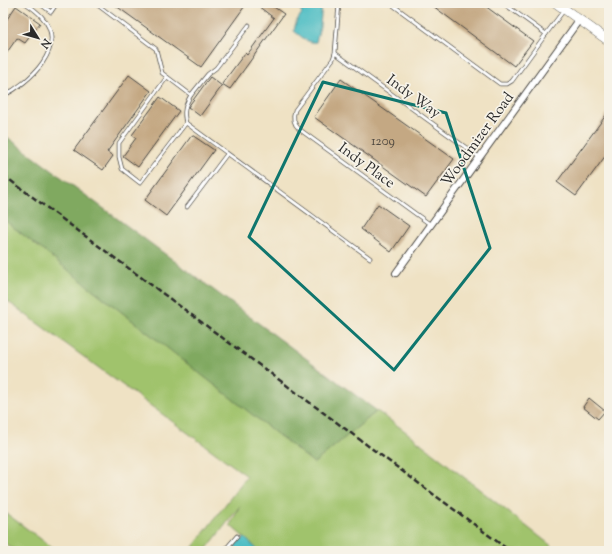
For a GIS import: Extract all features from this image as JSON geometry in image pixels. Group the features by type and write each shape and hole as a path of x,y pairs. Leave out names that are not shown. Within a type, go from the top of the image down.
{"main road":[{"path":"556,3 609,41"}],"street":[{"name":"Woodmizer Road","path":"396,273 579,20"}],"lane":[{"path":"3,96 14,90 32,76 45,60 49,49 50,38 48,28 42,17 25,3"},
{"path":"39,3 51,12 57,3"},
{"path":"95,3 156,49 162,73 190,95"},
{"path":"335,53 339,3"},
{"path":"390,3 500,84 507,84 512,81 565,10"},
{"path":"503,3 546,34"},
{"path":"249,25 216,68 208,74 190,95 184,106 186,123 370,258"},
{"name":"Indy Place","path":"335,53 333,59 295,110 294,121 300,129 431,225"},
{"name":"Indy Way","path":"335,53 480,158"},
{"path":"167,77 119,143 119,157 122,169 140,182 186,123"},
{"path":"187,207 227,154"},
{"path":"224,551 237,536"}],"highlighted area":[{"path":"323,82 446,113 490,248 394,370 249,237"}],"green space":[{"path":"3,134 377,411 314,463 3,219"},
{"path":"3,219 314,463 377,411 405,431 558,551 259,551 230,525 240,506 205,551 190,551 247,476 3,298"},
{"path":"3,511 57,551 16,551 3,542"}],"water":[{"path":"292,3 322,3 320,26 316,42 307,41 294,31 296,22 302,13 300,9"},
{"path":"245,538 259,551 233,551 236,543"}],"building":[{"path":"112,3 247,3 201,67"},
{"path":"254,3 268,3 284,14 230,89 222,84 245,53 247,55 274,18"},
{"path":"429,3 481,3 533,41 514,66"},
{"path":"16,6 40,23 25,43 17,38 3,58 3,25"},
{"path":"129,75 151,91 107,152 113,156 103,170 74,150"},
{"path":"210,77 222,86 200,116 188,107"},
{"path":"341,79 454,159 426,197 314,117"},
{"path":"160,97 179,111 138,167 123,156 136,138 132,135"},
{"path":"609,111 609,151 576,196 557,182"},
{"path":"192,135 214,150 166,216 145,200"},
{"path":"378,204 409,226 391,252 361,229"},
{"path":"589,398 605,411 598,419 583,407"}],"railway":[{"path":"3,175 510,551"}]}
